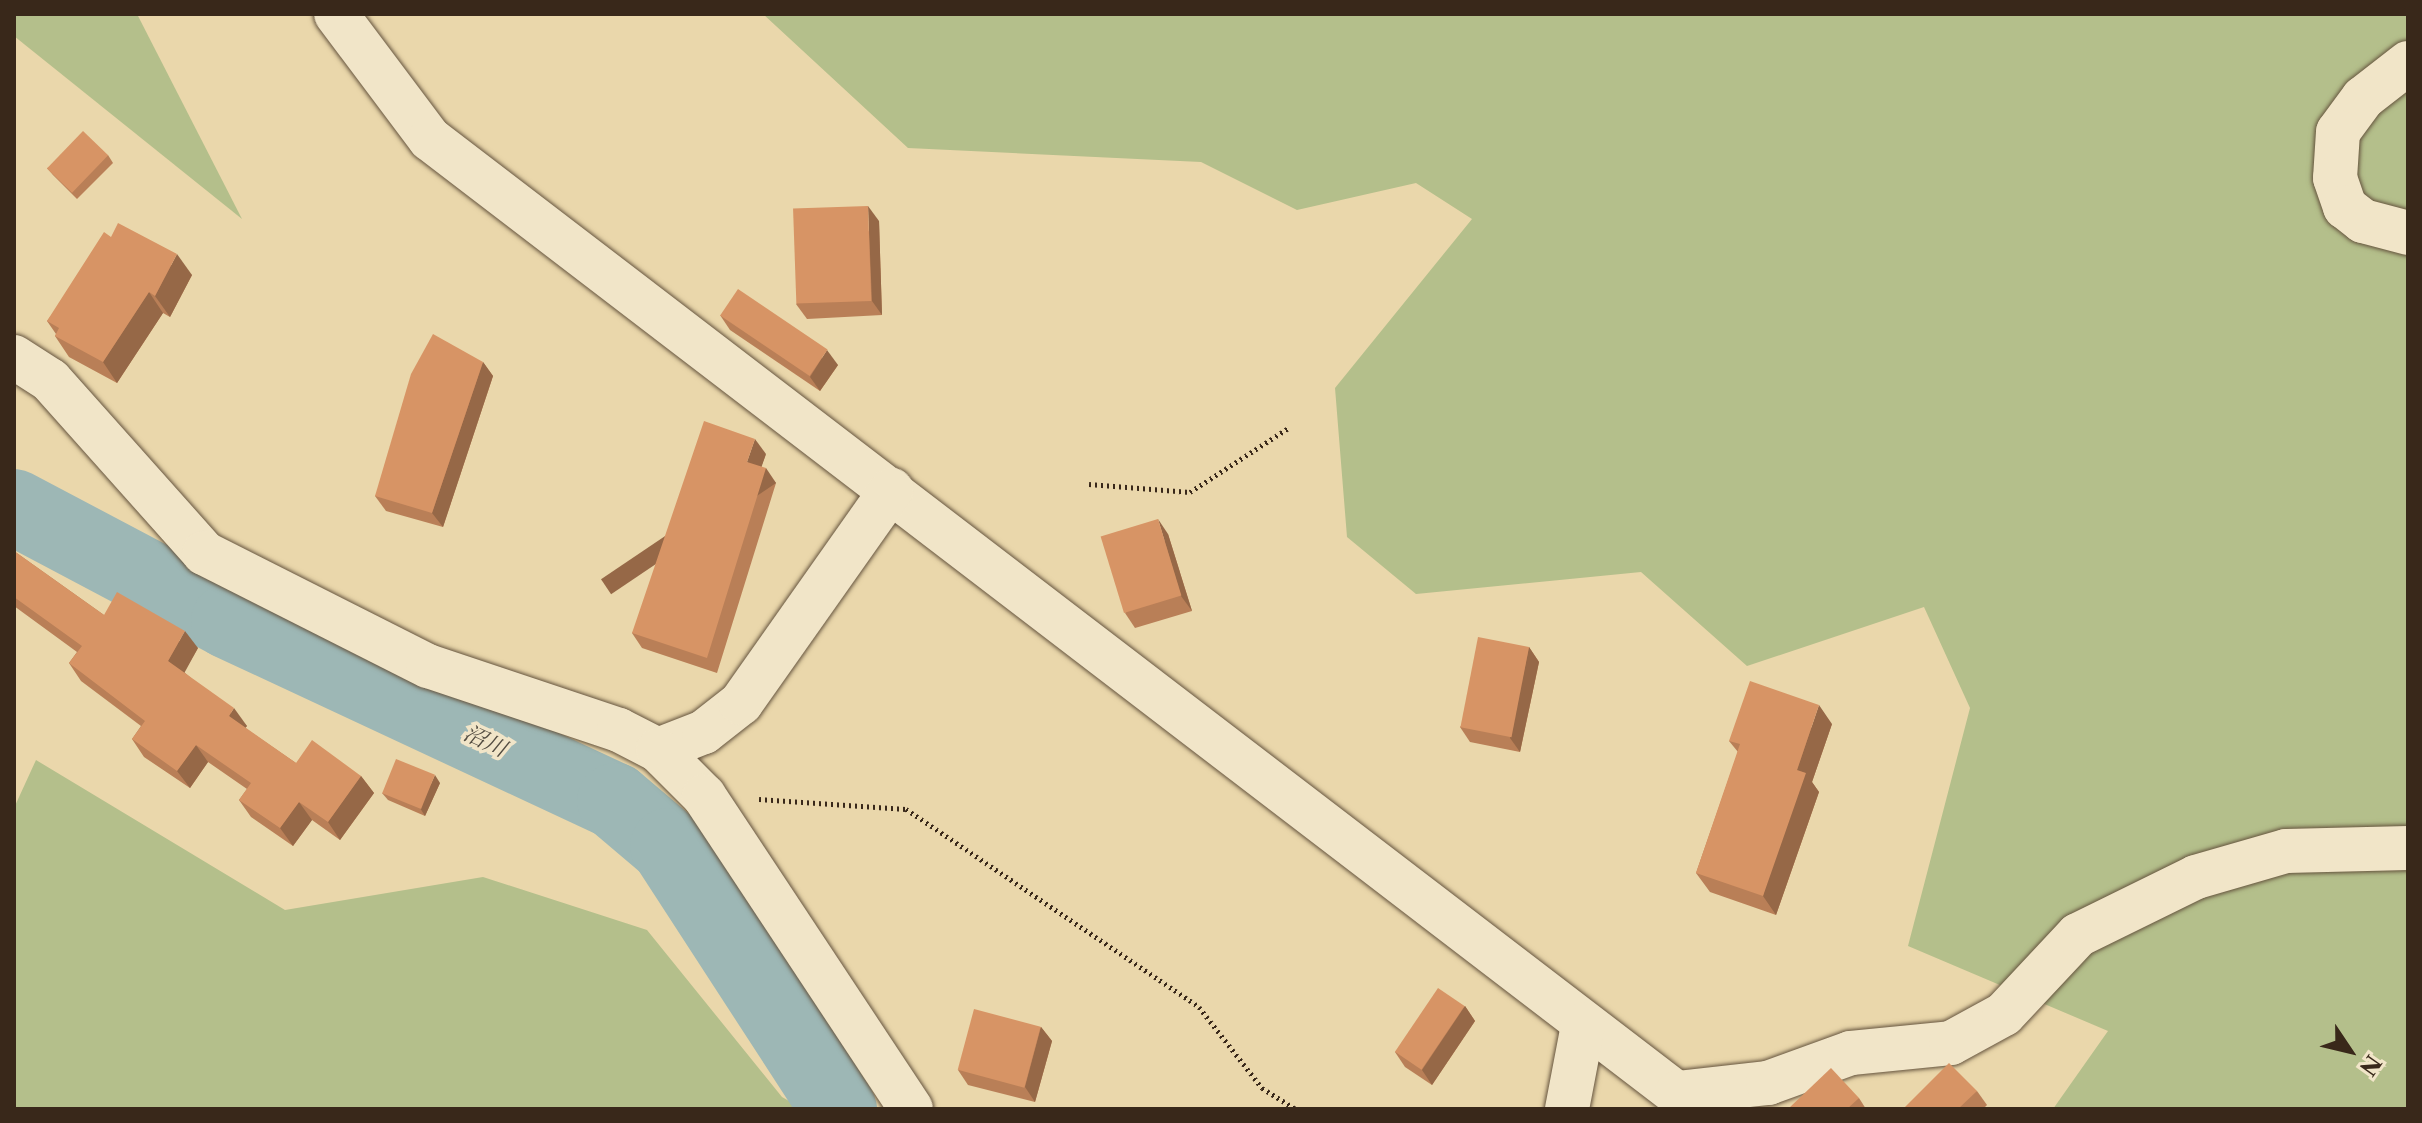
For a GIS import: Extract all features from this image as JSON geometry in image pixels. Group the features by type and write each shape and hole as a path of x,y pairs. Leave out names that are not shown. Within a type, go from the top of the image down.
{"street":[{"path":"336,14 430,139 891,490 1583,1025 1687,1101 1768,1083 1851,1053 1951,1043 2004,1014 2078,935 2196,877 2286,851 2408,848"},
{"path":"2408,63 2363,98 2338,132 2335,178 2345,207 2363,221 2408,233"},
{"path":"15,362 50,380 204,553 428,666 619,730 658,750 704,796 911,1109"},
{"path":"658,750 704,732 741,703 891,490"},
{"path":"1567,1109 1583,1025"}],"path":[{"path":"1089,484 1190,492 1290,427"},
{"path":"704,796 906,809 1199,1007 1262,1088 1295,1109"}],"green space":[{"path":"14,14 137,14 242,219 14,36"},
{"path":"763,14 2408,14 2408,1109 2053,1109 2108,1031 1908,946 1970,708 1924,607 1747,666 1641,572 1416,594 1347,537 1335,388 1472,219 1416,183 1297,210 1201,162 908,148"},
{"path":"36,760 285,910 483,877 647,930 782,1097 803,1109 14,1109 14,808"}],"building":[{"path":"83,131 108,155 72,193 47,168"},
{"path":"868,206 871,301 796,304 793,209"},
{"path":"118,223 177,254 155,296 149,292 103,362 55,336 59,328 47,321 104,232 111,237"},
{"path":"738,289 828,349 810,376 720,316"},
{"path":"433,334 483,362 432,513 375,496 411,374"},
{"path":"704,421 755,439 747,462 766,468 707,658 632,633"},
{"path":"1158,519 1181,596 1124,613 1101,537"},
{"path":"14,551 104,615 117,592 185,631 168,661 234,708 229,716 296,763 312,740 361,776 328,822 299,802 280,828 239,800 251,783 196,745 177,771 132,739 145,721 69,663 82,646 14,597"},
{"path":"1478,637 1529,647 1511,737 1460,727"},
{"path":"1750,681 1819,705 1797,770 1806,773 1763,896 1696,873 1740,744 1729,741"},
{"path":"396,759 435,775 421,809 382,793"},
{"path":"1438,988 1465,1006 1421,1070 1395,1052"},
{"path":"974,1009 1041,1027 1024,1088 958,1070"},
{"path":"1949,1063 1977,1091 1958,1109 1903,1109"},
{"path":"1831,1068 1859,1098 1847,1109 1789,1108"}],"waterway":[{"name":"沼川","path":"14,507 229,621 615,801 668,846 839,1109"}]}
